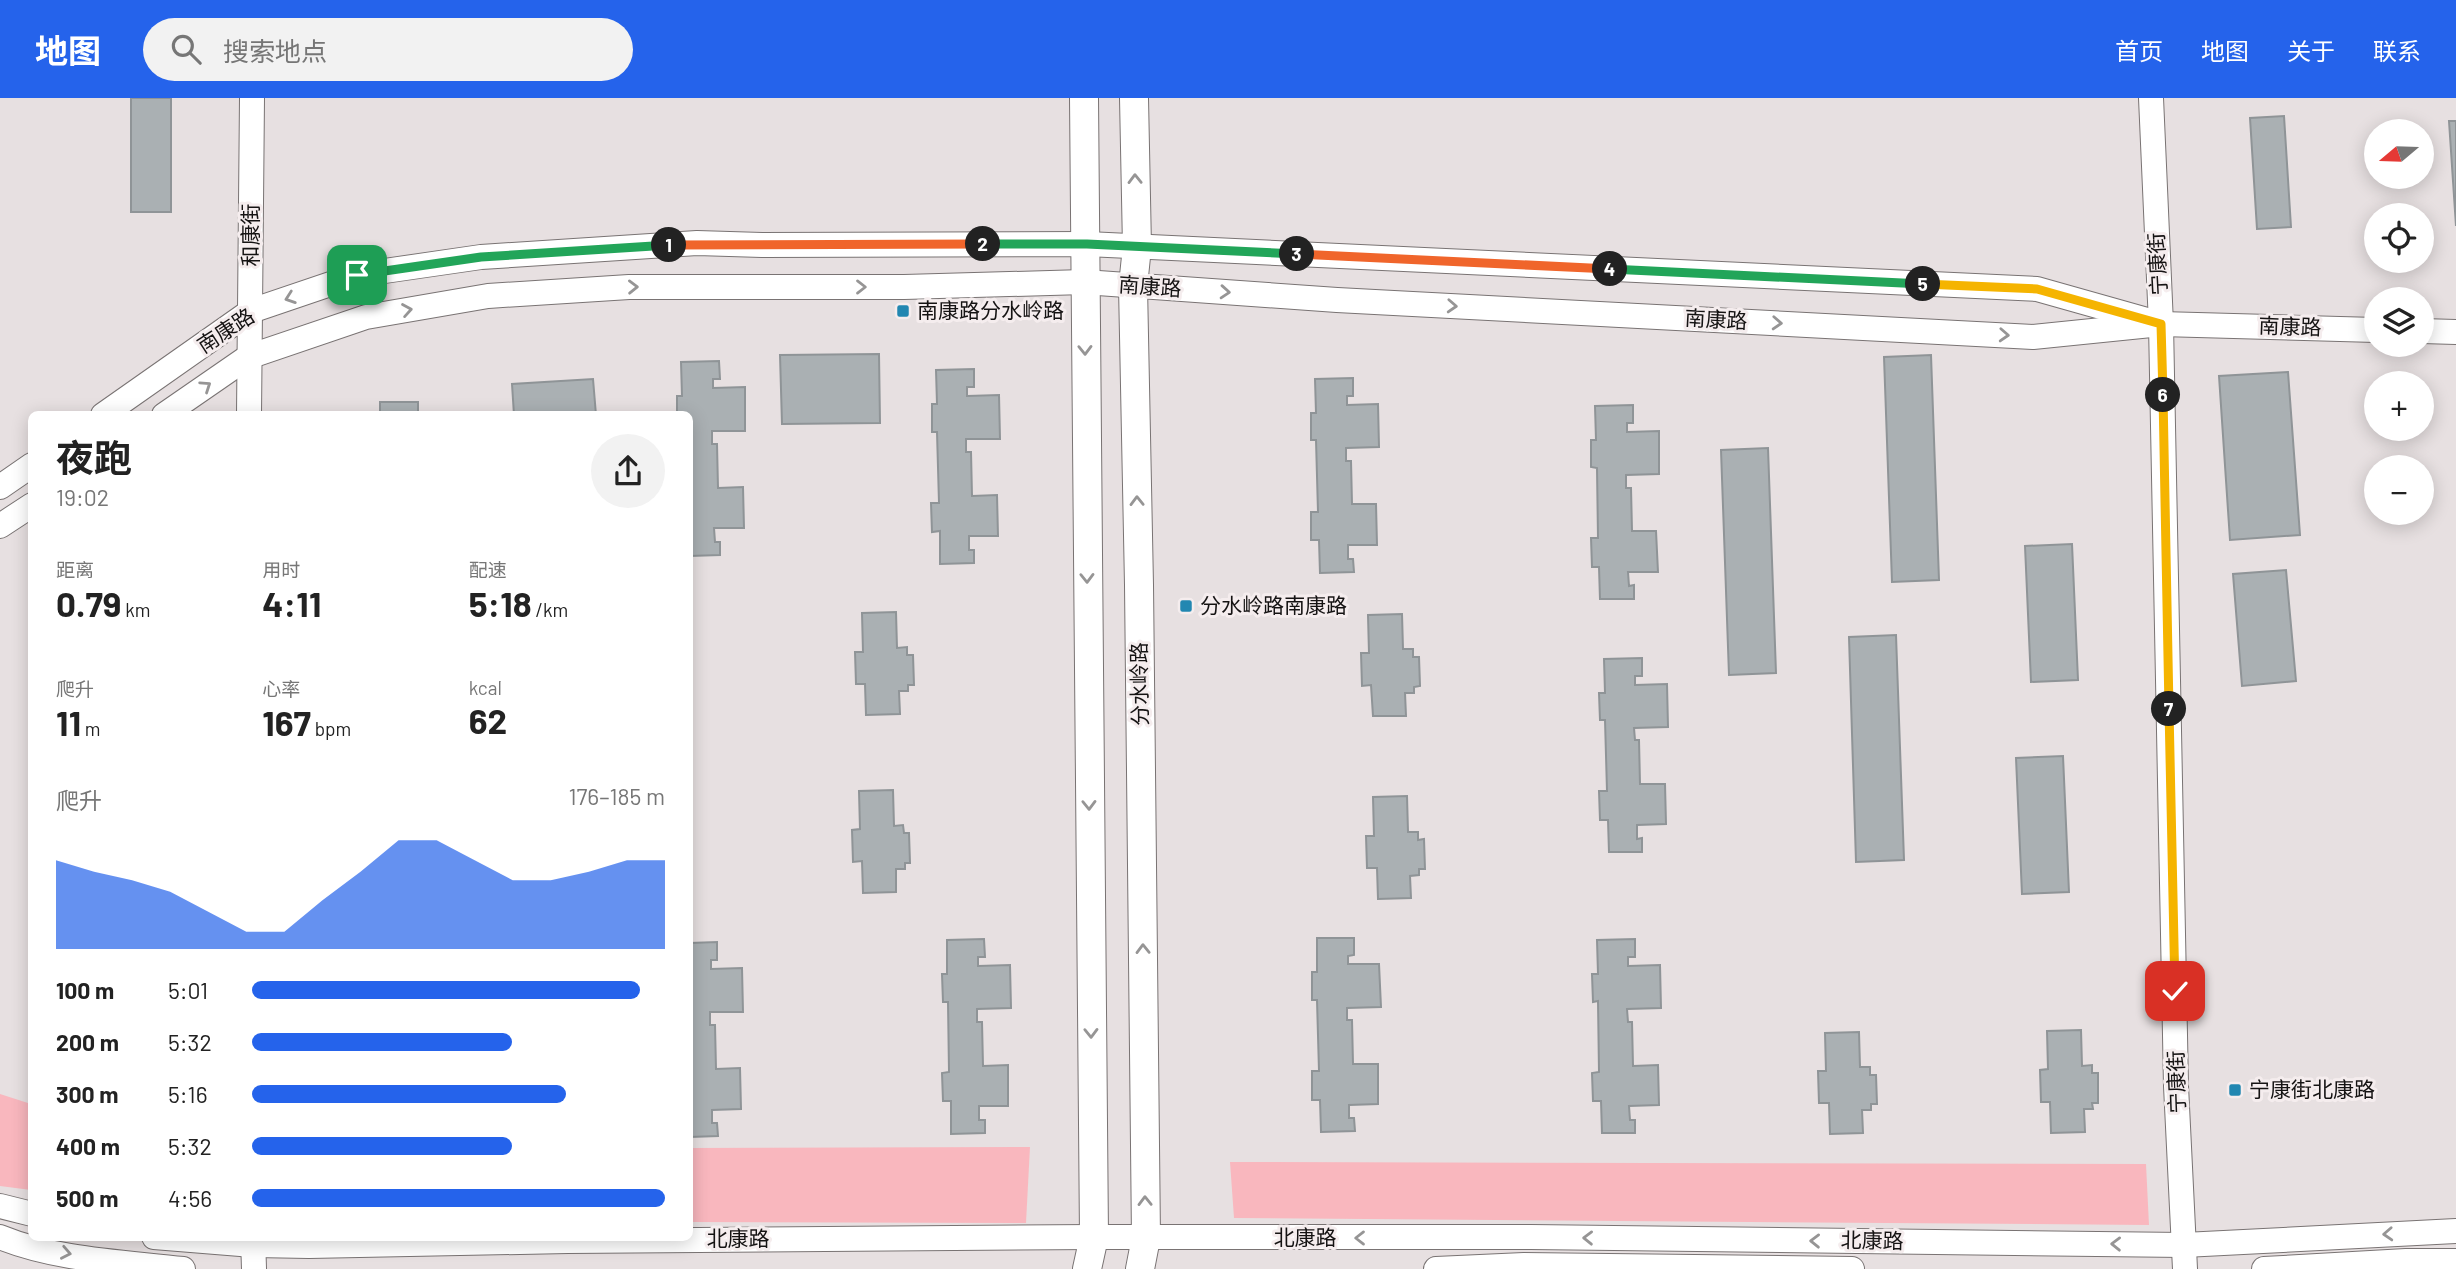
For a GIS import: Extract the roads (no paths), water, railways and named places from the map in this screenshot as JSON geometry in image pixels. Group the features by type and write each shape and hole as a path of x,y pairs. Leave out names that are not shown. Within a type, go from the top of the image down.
{"main road":[{"path":"1084,98 1094,1237 1087,1269"},
{"name":"分水岭路","path":"1134,98 1137,247 1133,286 1146,1238 1140,1269"}],"street":[{"name":"和康街","path":"249,411 252,98"},
{"name":"宁康街","path":"2151,98 2161,324 2176,1086 2185,1257"},
{"name":"南康路","path":"109,411 251,312 357,275 481,257 697,243 1087,244 2037,289 2161,324"},
{"name":"南康路","path":"170,411 248,357 366,317 488,296 629,287 904,287 1084,282 1337,300 2033,337 2161,324 2364,330"},
{"path":"2434,331 2456,332"},
{"path":"0,487 28,468"},
{"path":"0,526 28,508"},
{"path":"0,1206 28,1213"},
{"name":"北康路","path":"185,1241 253,1250 1094,1237 1531,1237 2185,1257 2456,1231"},
{"path":"0,1237 20,1245 93,1258 183,1269"},
{"path":"2264,1269 2456,1261"},
{"name":"北康路","path":"1436,1269 1524,1265 1852,1269"}],"place":[{"name":"南康路分水岭路","path":"903,311"},
{"name":"分水岭路南康路","path":"1186,606"},
{"name":"宁康街北康路","path":"2235,1090"}]}
